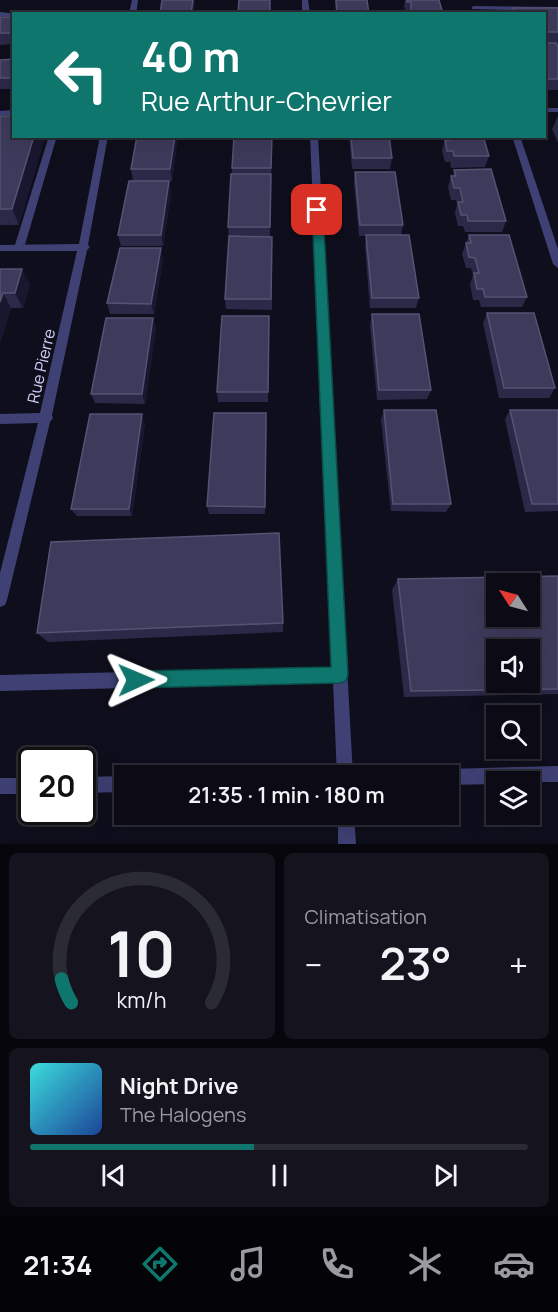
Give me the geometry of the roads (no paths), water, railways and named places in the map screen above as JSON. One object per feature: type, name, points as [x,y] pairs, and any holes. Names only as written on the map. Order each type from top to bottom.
[{"type":"street","points":[[471,0],[475,11],[558,9]]},
{"type":"street","points":[[19,248],[52,138]]},
{"type":"street","name":"Rue Pierre","points":[[0,600],[46,418],[85,247],[104,138]]},
{"type":"street","points":[[314,138],[344,765]]},
{"type":"street","points":[[517,138],[554,242],[558,264]]},
{"type":"street","points":[[0,248],[85,247]]},
{"type":"street","points":[[0,419],[46,418]]},
{"type":"street","points":[[0,683],[340,675]]},
{"type":"street","points":[[459,777],[558,774]]},
{"type":"street","points":[[96,785],[114,784]]},
{"type":"street","points":[[0,786],[18,786]]},
{"type":"street","points":[[346,825],[347,844]]}]
